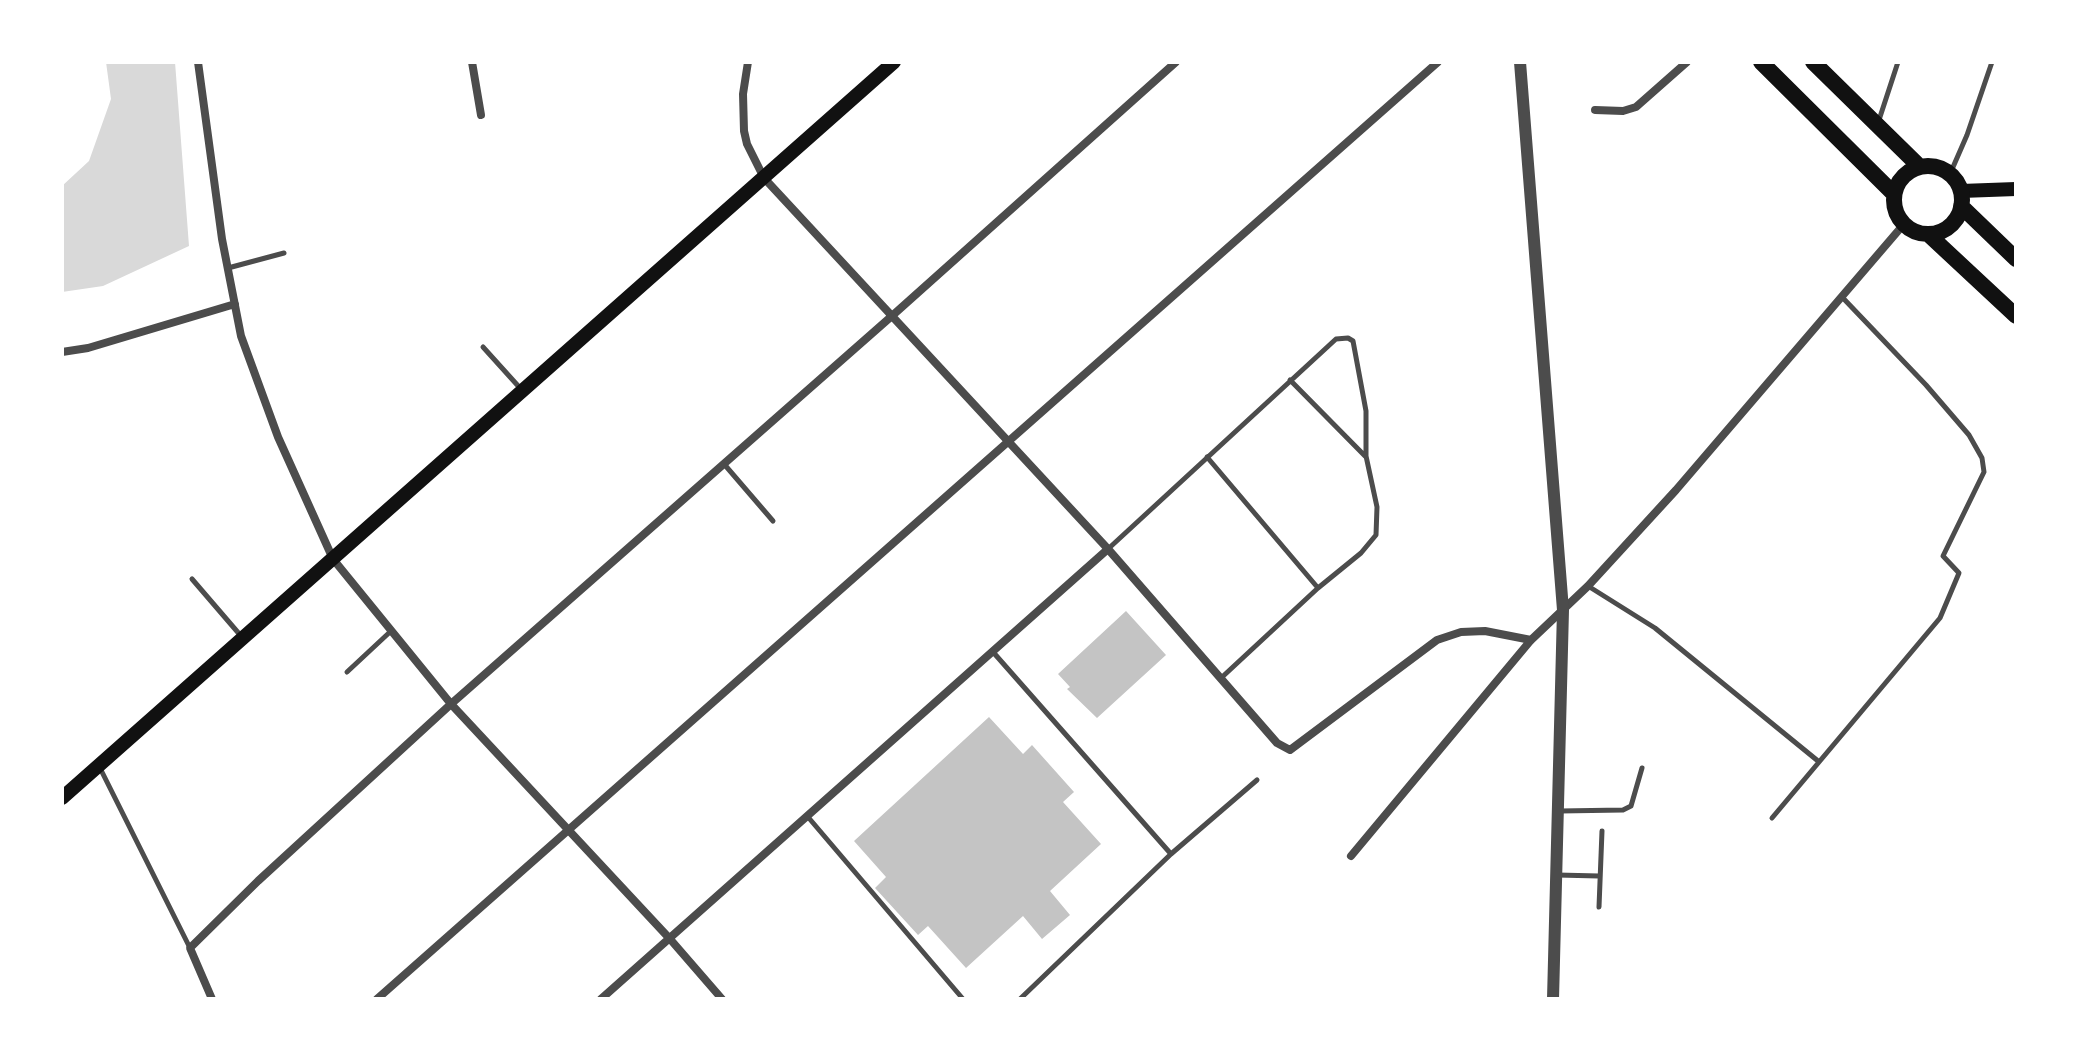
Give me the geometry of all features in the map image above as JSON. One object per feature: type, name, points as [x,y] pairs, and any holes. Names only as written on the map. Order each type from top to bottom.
[{"type":"highway","points":[[1761,62],[1894,194]]},
{"type":"highway","points":[[1813,62],[1920,167]]},
{"type":"highway","points":[[1961,198],[1953,223],[1946,229],[1928,234],[1919,233],[1904,224],[1894,205],[1894,194],[1903,176],[1920,167],[1940,168],[1950,174],[1961,198],[2016,259]]},
{"type":"highway","points":[[1928,234],[2016,316]]},
{"type":"main road","points":[[62,798],[894,62]]},
{"type":"main road","points":[[1961,198],[2016,189]]},
{"type":"street","points":[[198,62],[227,268],[241,336],[278,437],[333,559],[451,704],[722,999]]},
{"type":"street","points":[[472,62],[481,115]]},
{"type":"street","points":[[748,62],[743,94],[744,131],[764,178],[1010,441],[1277,743],[1290,750],[1437,640],[1461,632],[1485,631],[1531,640]]},
{"type":"street","points":[[212,999],[190,948],[258,881],[451,704],[1176,62]]},
{"type":"street","points":[[377,999],[1438,62]]},
{"type":"street","points":[[1520,62],[1563,610],[1553,999]]},
{"type":"street","points":[[1595,110],[1623,111],[1636,107],[1687,62]]},
{"type":"street","points":[[1351,856],[1531,640],[1588,586],[1676,490],[1904,224]]},
{"type":"street","points":[[62,352],[88,348],[235,304]]},
{"type":"street","points":[[601,999],[1108,549]]},
{"type":"lane","points":[[1878,125],[1898,62]]},
{"type":"lane","points":[[1950,174],[1992,62]]},
{"type":"lane","points":[[227,268],[284,253]]},
{"type":"lane","points":[[1772,818],[1940,618],[1959,573],[1943,556],[1984,472],[1982,458],[1969,435],[1842,297]]},
{"type":"lane","points":[[1108,549],[1336,339],[1353,341],[1366,411],[1366,456],[1377,507],[1376,535],[1361,553],[1219,679]]},
{"type":"lane","points":[[483,347],[523,391]]},
{"type":"lane","points":[[1290,380],[1366,456]]},
{"type":"lane","points":[[1207,457],[1318,588]]},
{"type":"lane","points":[[724,464],[773,521]]},
{"type":"lane","points":[[192,579],[242,637]]},
{"type":"lane","points":[[1588,586],[1655,628],[1818,761]]},
{"type":"lane","points":[[347,672],[391,631]]},
{"type":"lane","points":[[992,652],[1171,854]]},
{"type":"lane","points":[[99,765],[190,948]]},
{"type":"lane","points":[[1559,811],[1623,810],[1631,806],[1642,768]]},
{"type":"lane","points":[[1020,999],[1171,854],[1257,780]]},
{"type":"lane","points":[[807,816],[963,999]]},
{"type":"lane","points":[[1599,907],[1602,831]]},
{"type":"lane","points":[[1556,875],[1599,876]]},
{"type":"shaded area","points":[[106,62],[175,62],[189,246],[103,286],[62,292],[62,186],[89,161],[111,99]]},
{"type":"building","points":[[1126,611],[1166,655],[1097,718],[1067,689],[1070,687],[1058,674]]},
{"type":"building","points":[[989,717],[1023,754],[1032,745],[1074,792],[1063,802],[1101,844],[1050,891],[1070,915],[1042,939],[1023,916],[966,968],[928,926],[918,935],[875,888],[886,877],[854,841]]}]
